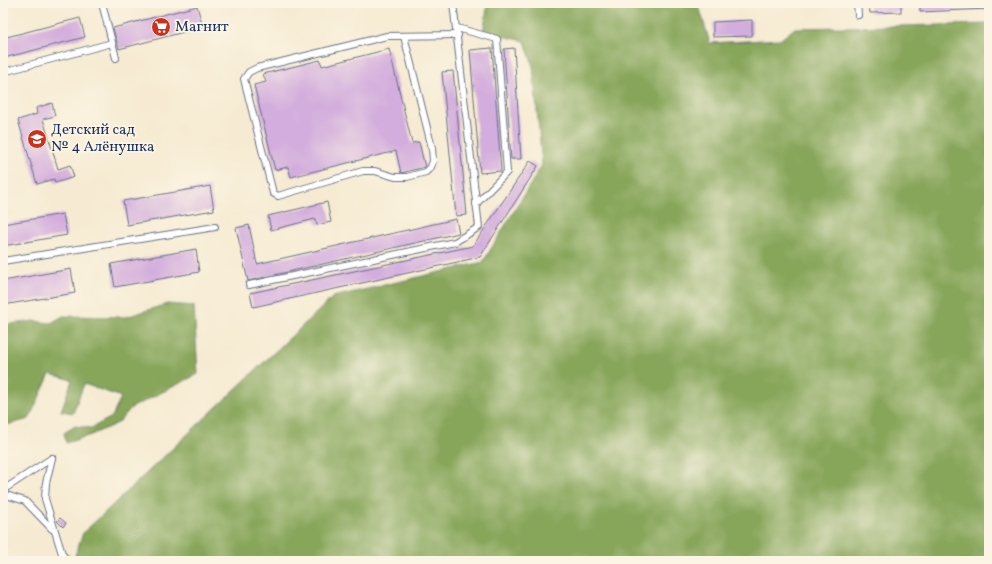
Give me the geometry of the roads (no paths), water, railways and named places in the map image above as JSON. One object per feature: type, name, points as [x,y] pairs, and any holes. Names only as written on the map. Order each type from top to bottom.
[{"type":"lane","points":[[102,3],[116,58]]},
{"type":"lane","points":[[249,285],[455,242],[479,227],[458,35],[453,3]]},
{"type":"lane","points":[[857,3],[858,15]]},
{"type":"lane","points":[[457,28],[497,39],[507,172],[476,204]]},
{"type":"lane","points":[[404,36],[432,148],[433,161],[431,167],[426,172],[407,177],[395,177],[375,171],[363,171],[278,196],[273,193],[244,79],[249,72],[256,68],[387,36],[458,35]]},
{"type":"lane","points":[[3,72],[112,44]]},
{"type":"lane","points":[[3,261],[215,227]]},
{"type":"lane","points":[[3,490],[52,458],[46,483],[45,499],[64,561]]},
{"type":"lane","points":[[3,494],[25,501],[54,530]]},
{"type":"place","name":"Магнит","points":[[161,27]]},
{"type":"place","name":"Детский сад № 4 Алёнушка","points":[[37,139]]}]
